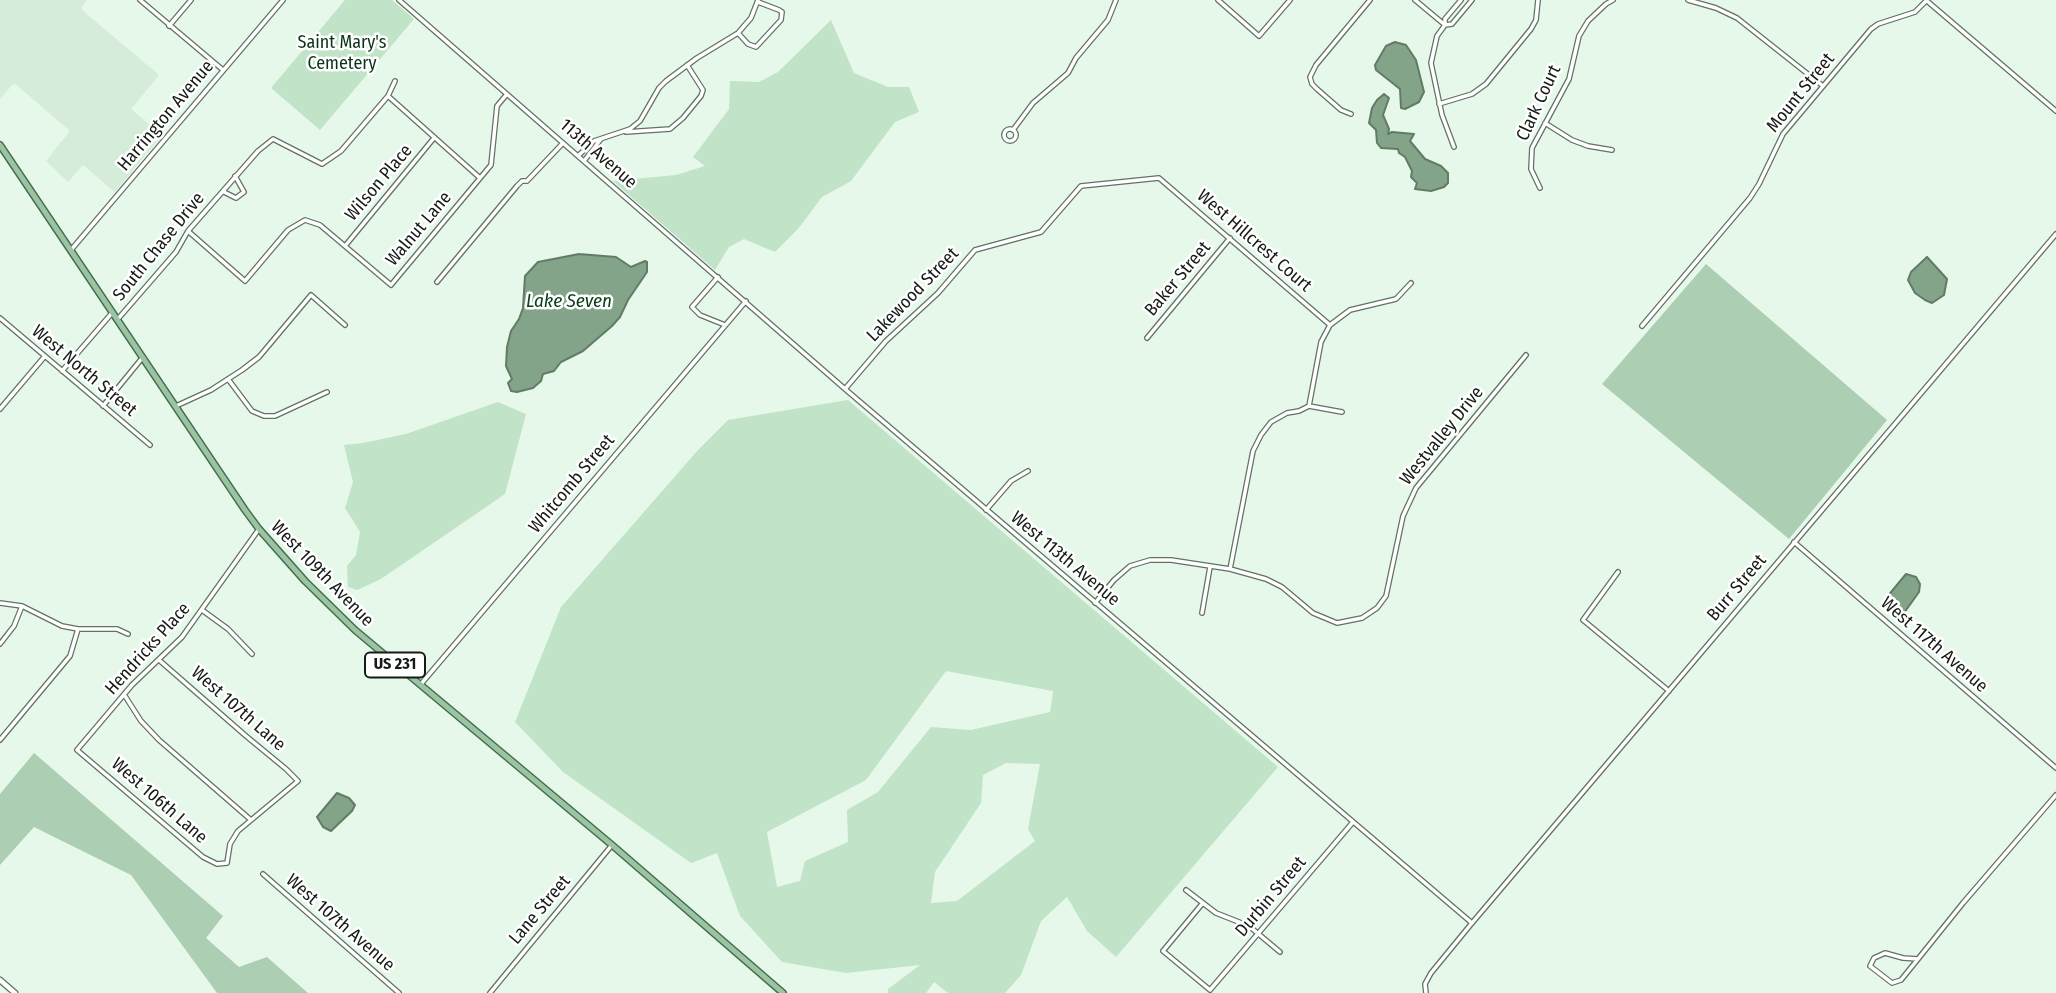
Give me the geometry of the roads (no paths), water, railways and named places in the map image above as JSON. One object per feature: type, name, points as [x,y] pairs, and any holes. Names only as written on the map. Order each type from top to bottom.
[{"type":"main road","name":"West 109th Avenue","points":[[0,145],[259,530],[329,606],[783,993]]},
{"type":"street","points":[[139,0],[223,70]]},
{"type":"street","points":[[169,26],[191,0]]},
{"type":"street","name":"Harrington Avenue","points":[[71,250],[283,0]]},
{"type":"street","name":"113th Avenue","points":[[399,0],[643,211]]},
{"type":"street","points":[[1013,130],[1033,103],[1068,73],[1076,58],[1108,20],[1116,0]]},
{"type":"street","points":[[1218,0],[1259,36],[1290,0]]},
{"type":"street","points":[[1351,114],[1341,110],[1317,89],[1310,77],[1316,65],[1370,0]]},
{"type":"street","points":[[1415,0],[1445,25],[1452,24],[1472,0]]},
{"type":"street","points":[[1454,147],[1439,104],[1431,63],[1437,36],[1445,25],[1445,19],[1461,0]]},
{"type":"street","points":[[1439,104],[1472,94],[1486,84],[1531,29],[1536,20],[1538,0]]},
{"type":"street","name":"Clark Court","points":[[1540,188],[1531,169],[1532,148],[1569,79],[1579,36],[1588,21],[1613,0]]},
{"type":"street","points":[[1688,0],[1716,8],[1737,18],[1823,86]]},
{"type":"street","points":[[1926,0],[2056,111]]},
{"type":"street","name":"Mount Street","points":[[1642,327],[1750,198],[1783,134],[1871,29],[1878,24],[1915,12],[1926,0]]},
{"type":"street","points":[[578,156],[584,148],[602,137],[630,129],[640,121],[659,88],[673,74],[738,33],[751,18],[758,1],[782,12],[781,20],[756,47],[748,44],[738,33]]},
{"type":"street","points":[[619,133],[675,127],[703,90],[687,65]]},
{"type":"street","name":"South Chase Drive","points":[[117,320],[176,252],[188,230],[258,151],[273,139],[323,164],[341,151],[388,96],[395,81]]},
{"type":"street","name":"Walnut Lane","points":[[188,230],[245,281],[288,230],[305,220],[320,225],[391,285],[491,164],[494,121],[498,106],[507,94]]},
{"type":"street","points":[[388,96],[480,178]]},
{"type":"street","points":[[640,121],[651,131]]},
{"type":"street","points":[[1545,124],[1572,140],[1612,150]]},
{"type":"street","points":[[584,161],[602,137]]},
{"type":"street","name":"Wilson Place","points":[[345,246],[434,138]]},
{"type":"street","points":[[438,282],[517,186],[522,181],[527,181],[563,143]]},
{"type":"street","name":"South Chase Drive","points":[[223,191],[236,198],[241,196],[244,188],[235,176]]},
{"type":"street","name":"West Hillcrest Court","points":[[1159,178],[1330,326]]},
{"type":"street","name":"Lakewood Street","points":[[845,389],[886,341],[938,293],[975,250],[1041,232],[1081,186],[1159,178]]},
{"type":"street","name":"West 113th Avenue","points":[[643,211],[845,389],[1472,923]]},
{"type":"street","name":"Burr Street","points":[[1426,993],[1425,984],[1472,923],[2056,234]]},
{"type":"street","name":"Baker Street","points":[[1147,338],[1230,238]]},
{"type":"street","points":[[718,277],[692,309],[700,315],[725,324]]},
{"type":"street","points":[[1309,406],[1321,342],[1330,326],[1350,310],[1396,299],[1411,282]]},
{"type":"street","points":[[176,406],[211,390],[259,357],[311,295],[345,325]]},
{"type":"street","name":"Whitcomb Street","points":[[419,685],[746,301]]},
{"type":"street","points":[[62,371],[112,313]]},
{"type":"street","name":"West North Street","points":[[0,318],[150,444]]},
{"type":"street","name":"Westvalley Drive","points":[[1096,603],[1114,580],[1130,566],[1150,560],[1171,560],[1230,569],[1266,579],[1282,587],[1313,613],[1337,623],[1362,618],[1377,608],[1386,596],[1404,516],[1421,481],[1526,355]]},
{"type":"street","points":[[0,409],[45,356]]},
{"type":"street","points":[[103,406],[143,357]]},
{"type":"street","points":[[229,379],[252,411],[264,416],[275,416],[327,392]]},
{"type":"street","points":[[0,398],[5,403]]},
{"type":"street","points":[[1230,569],[1253,451],[1261,435],[1271,422],[1309,406],[1342,412]]},
{"type":"street","points":[[986,510],[1011,481],[1028,471]]},
{"type":"street","name":"Hendricks Place","points":[[77,750],[182,637],[259,530]]},
{"type":"street","name":"West 117th Avenue","points":[[1794,542],[2056,768]]},
{"type":"street","points":[[1202,613],[1210,567]]},
{"type":"street","points":[[1618,572],[1583,620],[1669,691]]},
{"type":"street","points":[[0,603],[22,606],[62,626],[117,629],[128,634]]},
{"type":"street","points":[[0,644],[14,626],[22,606]]},
{"type":"street","points":[[202,610],[228,629],[252,654]]},
{"type":"street","points":[[0,740],[70,656],[78,628]]},
{"type":"street","name":"West 107th Lane","points":[[159,660],[298,781],[251,820]]},
{"type":"street","points":[[125,696],[141,721],[159,740],[251,820]]},
{"type":"street","name":"West 106th Lane","points":[[77,750],[203,858],[217,864],[227,863],[230,844],[238,831],[251,820]]},
{"type":"street","points":[[1919,959],[1885,953],[1874,958],[1870,966],[1892,983],[1897,982],[1919,959],[2056,795]]},
{"type":"street","name":"Durbin Street","points":[[1202,904],[1163,951],[1210,990],[1353,822]]},
{"type":"street","name":"Lane Street","points":[[490,993],[612,845]]},
{"type":"street","name":"West 107th Avenue","points":[[263,874],[399,993]]},
{"type":"street","points":[[1186,890],[1216,913],[1240,921],[1280,952]]},
{"type":"street","points":[[0,980],[15,993]]},
{"type":"water","points":[[1395,42],[1406,45],[1416,60],[1424,92],[1419,102],[1405,109],[1401,108],[1400,89],[1376,70],[1375,65],[1386,46]]},
{"type":"water","points":[[1384,94],[1389,98],[1383,115],[1389,129],[1388,134],[1414,134],[1410,141],[1425,159],[1441,166],[1448,173],[1448,183],[1444,187],[1431,191],[1415,189],[1417,183],[1411,177],[1412,171],[1405,157],[1398,149],[1381,148],[1377,143],[1376,130],[1369,123],[1372,108]]},
{"type":"water","name":"Lake Seven","points":[[579,254],[616,257],[631,267],[645,261],[647,272],[612,326],[583,351],[561,362],[554,371],[543,374],[541,381],[533,388],[511,391],[508,383],[512,379],[506,366],[507,347],[511,331],[523,308],[525,276],[538,262]]},
{"type":"water","points":[[1927,257],[1947,279],[1944,295],[1932,303],[1915,293],[1908,280],[1911,272]]},
{"type":"water","points":[[1906,574],[1916,577],[1920,584],[1919,592],[1904,613],[1895,616],[1889,611],[1887,597]]},
{"type":"water","points":[[337,793],[349,798],[355,805],[331,831],[323,827],[317,817]]},
{"type":"park label","name":"Saint Mary's Cemetery","points":[[342,53]]}]
